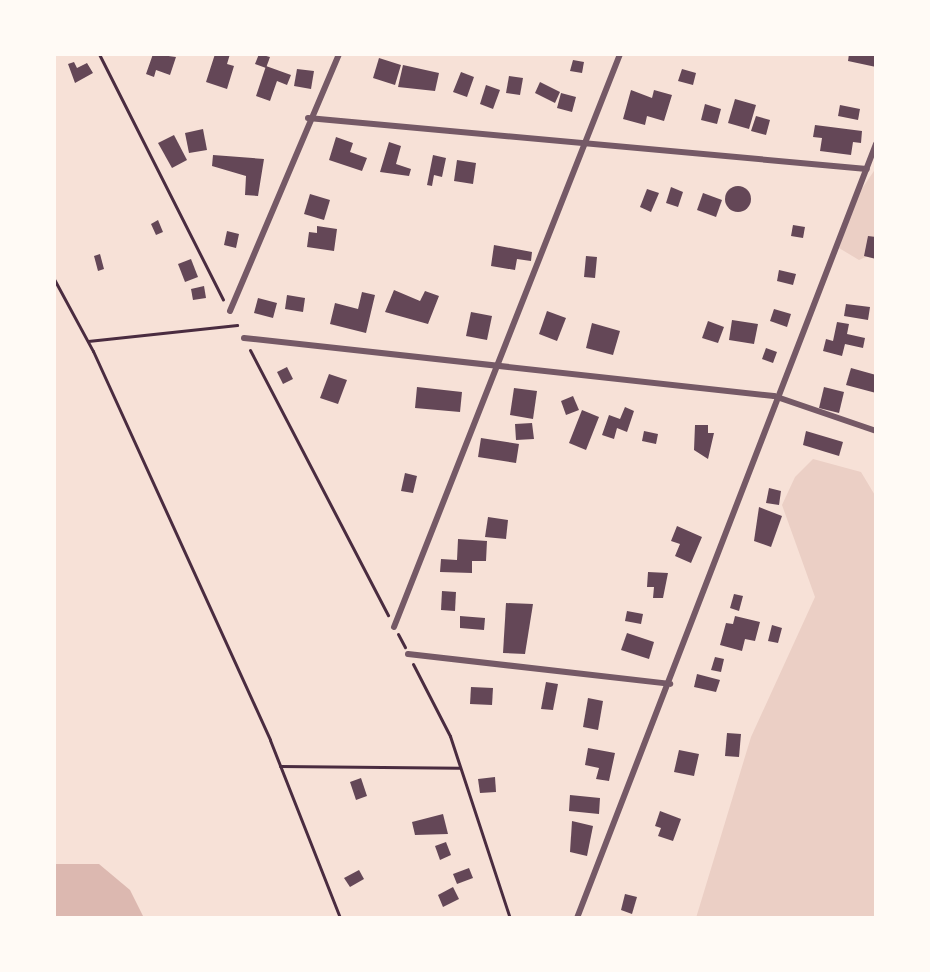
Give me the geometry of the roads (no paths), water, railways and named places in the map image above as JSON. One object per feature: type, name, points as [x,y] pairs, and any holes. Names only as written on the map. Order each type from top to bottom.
[{"type":"street","points":[[230,311],[308,118],[339,54]]},
{"type":"street","points":[[394,627],[620,54]]},
{"type":"street","points":[[308,118],[867,169]]},
{"type":"street","points":[[577,918],[670,684],[774,396],[876,144]]},
{"type":"street","points":[[244,338],[498,368],[774,396],[876,431]]},
{"type":"street","points":[[408,654],[670,684]]}]
